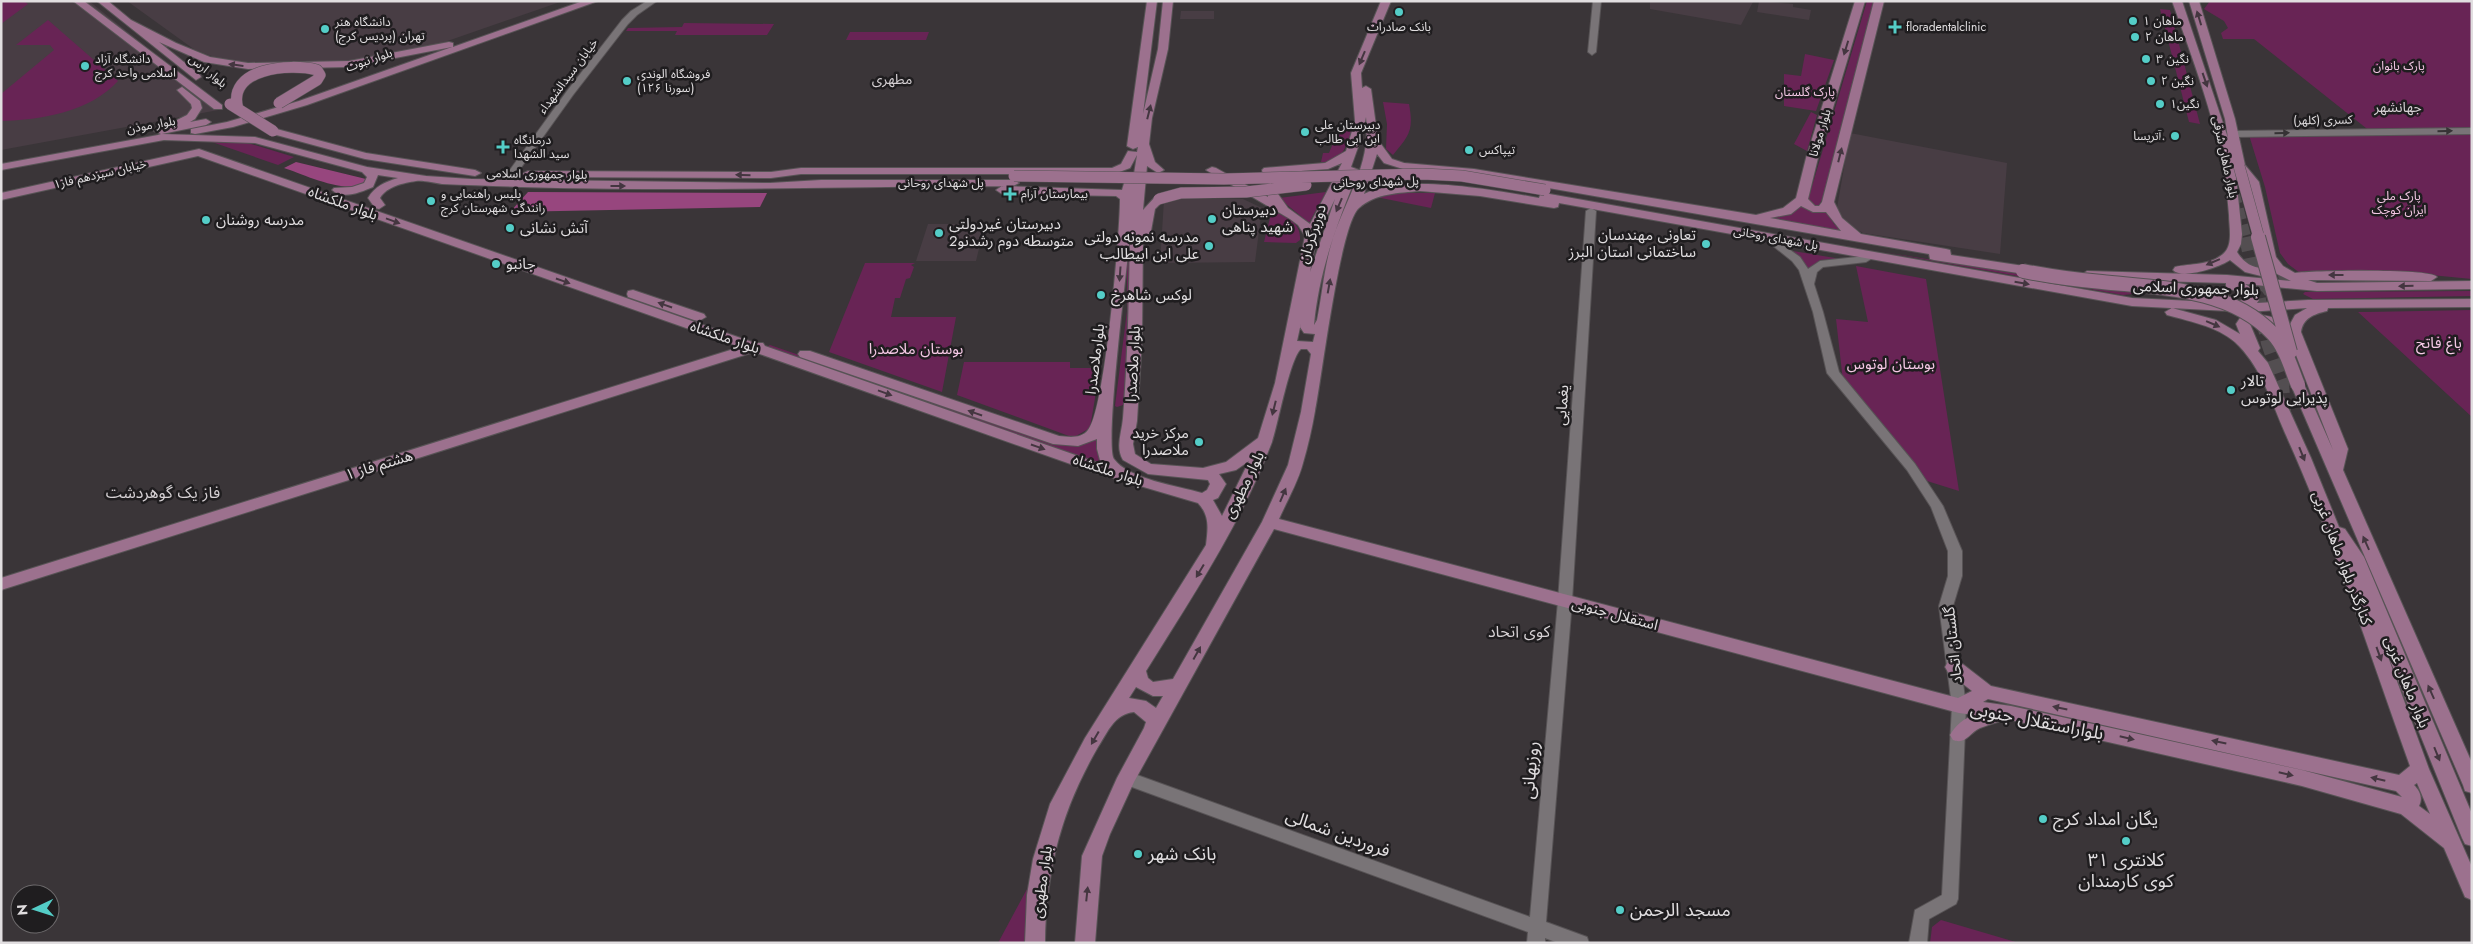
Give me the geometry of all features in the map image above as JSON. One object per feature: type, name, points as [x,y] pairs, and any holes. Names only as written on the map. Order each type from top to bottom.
[{"type":"main road","name":"بلوار ارس","points":[[102,1],[231,108]]},
{"type":"main road","name":"بلوار نبوت","points":[[303,103],[556,11],[575,1]]},
{"type":"main road","name":"بلوار نبوت","points":[[231,108],[279,103],[556,11],[593,1]]},
{"type":"main road","points":[[1126,208],[1152,1]]},
{"type":"main road","name":"بلوار ملاصدرا","points":[[1168,1],[1163,49],[1143,141],[1137,197],[1137,265],[1130,421],[1126,444],[1128,456],[1148,469],[1203,474],[1231,466],[1248,456],[1266,438]]},
{"type":"main road","name":"بلوار مطهری","points":[[1035,943],[1037,896],[1045,846],[1061,802],[1108,715],[1214,548],[1266,438],[1286,360],[1311,236],[1315,222],[1332,193],[1351,153],[1360,125],[1354,84],[1356,73],[1386,1]]},
{"type":"main road","points":[[1085,943],[1092,856],[1100,834],[1126,778],[1270,522],[1295,465],[1303,439],[1337,246],[1349,211],[1367,170],[1373,140],[1364,82],[1395,1]]},
{"type":"main road","name":"بلوار مولانا","points":[[1802,199],[1812,158],[1860,1]]},
{"type":"main road","name":"بلوار مولانا","points":[[1828,202],[1879,1]]},
{"type":"main road","name":"بلوار ماهان شرقی","points":[[2177,1],[2218,117],[2234,192],[2235,240],[2230,252]]},
{"type":"main road","name":"بلوار ماهان شرقی","points":[[2194,1],[2234,134],[2239,166],[2253,182],[2272,259]]},
{"type":"main road","name":"بلوار ارس","points":[[80,2],[113,27],[231,108]]},
{"type":"main road","points":[[128,22],[172,45],[208,60],[248,66],[349,64],[458,43]]},
{"type":"main road","points":[[113,27],[121,39],[196,103],[196,112],[191,117],[158,135]]},
{"type":"main road","points":[[1145,49],[1155,45],[1163,49]]},
{"type":"main road","points":[[279,103],[317,80],[320,75],[317,70],[300,66],[284,67],[250,78],[238,88],[231,108],[229,121],[234,133],[354,162],[465,182]]},
{"type":"main road","points":[[258,138],[247,134],[250,126],[270,119],[285,122],[289,112],[303,103]]},
{"type":"main road","name":"بلوار موذن","points":[[1,167],[229,121],[303,103]]},
{"type":"main road","points":[[231,108],[273,130],[365,156],[479,173]]},
{"type":"main road","points":[[231,108],[258,138]]},
{"type":"main road","name":"بلوار جمهوری اسلامی","points":[[285,122],[296,129],[372,151],[398,157],[451,162],[471,167],[479,173],[770,180]]},
{"type":"main road","name":"دوربرگردان","points":[[1323,322],[1317,330],[1309,330],[1307,327],[1319,261],[1327,231],[1359,153],[1362,136],[1360,125]]},
{"type":"main road","points":[[158,135],[258,138]]},
{"type":"main road","points":[[158,135],[183,145],[174,154]]},
{"type":"main road","name":"بلوار موذن","points":[[1,161],[158,135]]},
{"type":"main road","name":"بلوار جمهوری اسلامی","points":[[258,138],[293,150],[366,170],[426,179],[465,182],[552,185],[824,180]]},
{"type":"main road","points":[[1373,140],[1388,161],[1420,168],[1474,172],[1739,216],[1963,256],[1991,265]]},
{"type":"main road","points":[[1143,141],[1150,163],[1158,170],[1180,174],[1276,174],[1314,180]]},
{"type":"main road","name":"بلوار ملکشاه","points":[[174,154],[211,148],[379,205],[439,232],[462,245],[1058,441],[1073,442],[1087,439],[1097,432],[1105,408]]},
{"type":"main road","name":"بلوار ملکشاه","points":[[199,152],[439,232],[474,239],[1124,476],[1203,499]]},
{"type":"main road","name":"خیابان سیزدهم فاز۱","points":[[1,197],[199,152]]},
{"type":"main road","points":[[770,180],[801,171],[1121,170],[1126,166],[1132,153]]},
{"type":"main road","points":[[1282,208],[1272,194],[1268,170],[1328,166],[1351,153]]},
{"type":"main road","name":"خیابان سیزدهم فاز۱","points":[[1,192],[174,154]]},
{"type":"main road","points":[[2239,166],[2298,385]]},
{"type":"main road","points":[[1420,168],[1392,171],[1386,176],[1386,182],[1390,185],[1415,189],[1486,194],[1926,270],[1994,278]]},
{"type":"main road","points":[[338,190],[353,191],[369,185],[373,176],[366,170]]},
{"type":"main road","points":[[1212,170],[1282,208],[1303,223],[1311,236]]},
{"type":"main road","points":[[1081,190],[1094,189],[1101,184],[1099,175],[1086,171]]},
{"type":"main road","points":[[552,185],[550,180],[559,174]]},
{"type":"main road","points":[[379,205],[374,196],[384,187],[400,181],[426,179]]},
{"type":"main road","points":[[770,180],[827,189],[1081,190],[1119,193],[1126,198],[1126,208]]},
{"type":"main road","name":"پل شهدای روحانی","points":[[824,180],[1211,185],[1314,180],[1425,180],[1458,183],[1922,259]]},
{"type":"main road","points":[[1137,265],[1144,256],[1146,214],[1152,204],[1159,199],[1181,193],[1256,191],[1314,180]]},
{"type":"main road","points":[[1349,211],[1359,200],[1378,190],[1415,189]]},
{"type":"main road","points":[[1739,216],[1773,215],[1787,211],[1802,199],[1806,206],[1812,209],[1823,209],[1828,202]]},
{"type":"main road","points":[[1828,202],[1832,214],[1840,224],[1869,239]]},
{"type":"main road","name":"بلوارملاصدرا","points":[[1124,476],[1107,461],[1104,449],[1105,408],[1118,301],[1126,208]]},
{"type":"main road","points":[[462,245],[465,241],[474,239]]},
{"type":"main road","points":[[2138,276],[2201,267],[2217,261],[2230,252],[2239,264],[2255,271],[2273,270],[2272,259]]},
{"type":"main road","name":"بلوار جمهوری اسلامی","points":[[1922,259],[1991,265],[2023,271],[2298,281],[2317,287],[2472,285]]},
{"type":"main road","name":"بلوار جمهوری اسلامی","points":[[1922,259],[1994,278],[2132,302],[2248,308],[2347,303],[2472,303]]},
{"type":"main road","points":[[2272,259],[2278,269],[2286,274],[2317,287]]},
{"type":"main road","points":[[2023,271],[2087,281],[2177,290],[2223,302],[2250,316],[2272,334],[2281,346],[2298,385]]},
{"type":"main road","points":[[2308,304],[2283,298],[2276,291],[2298,281],[2403,275],[2472,285]]},
{"type":"main road","points":[[2189,278],[2236,286],[2252,294],[2253,300],[2245,305],[2203,307]]},
{"type":"main road","name":"کنارگذر بلوار ماهان غربی","points":[[2132,302],[2211,323],[2243,342],[2261,363],[2284,411],[2355,589],[2420,769],[2472,890]]},
{"type":"main road","points":[[2334,471],[2342,449],[2294,332],[2295,324],[2305,313],[2347,303]]},
{"type":"main road","points":[[2261,363],[2244,329],[2243,324],[2245,321],[2260,318],[2274,321],[2289,333],[2299,346]]},
{"type":"main road","name":"هشتم فاز ۱","points":[[1,576],[758,343]]},
{"type":"main road","name":"هشتم فاز ۱","points":[[1,584],[758,343]]},
{"type":"main road","points":[[1286,360],[1294,347],[1300,344],[1312,346],[1318,354]]},
{"type":"main road","name":"بلوار ماهان غربی","points":[[2298,385],[2334,471],[2468,770],[2472,785]]},
{"type":"main road","points":[[1105,408],[1113,417],[1123,416],[1131,388]]},
{"type":"main road","points":[[1203,474],[1213,476],[1218,484],[1213,494],[1203,499],[1213,508],[1217,522],[1214,548]]},
{"type":"main road","name":"بلوار ماهان غربی","points":[[2320,505],[2356,557],[2472,839]]},
{"type":"main road","name":"استقلال جنوبی","points":[[1270,522],[1959,706]]},
{"type":"main road","points":[[1954,667],[1986,692]]},
{"type":"main road","points":[[1137,670],[1138,676],[1142,681],[1153,689],[1168,688],[1180,684]]},
{"type":"main road","name":"بلواراستقلال جنوبی","points":[[1959,706],[1986,692],[2402,784]]},
{"type":"main road","points":[[1108,715],[1129,705],[1143,707],[1149,710],[1155,721],[1152,733]]},
{"type":"main road","name":"بلواراستقلال جنوبی","points":[[1959,706],[2011,713],[2302,778],[2407,807],[2453,844]]},
{"type":"main road","points":[[1960,735],[1973,723],[2011,713]]},
{"type":"main road","points":[[2411,743],[2472,839]]},
{"type":"main road","points":[[2407,807],[2412,801],[2411,794],[2402,784],[2420,769]]},
{"type":"street","name":"خیابان سیدالشهداء","points":[[512,174],[570,93],[625,22],[634,13],[653,1]]},
{"type":"street","points":[[1592,52],[1597,1]]},
{"type":"street","name":"کسری (کلهر)","points":[[2234,134],[2472,131]]},
{"type":"street","name":"یغمایی","points":[[1565,601],[1591,211]]},
{"type":"street","name":"گلستان اتحاد","points":[[1776,243],[1796,259],[1809,283],[1833,373],[1911,467],[1938,506],[1955,551],[1955,576],[1946,606],[1959,706],[1960,735],[1950,900],[1921,916],[1918,943]]},
{"type":"street","points":[[1809,283],[1812,271],[1820,264],[1866,259]]},
{"type":"street","name":"روزبهانی","points":[[1536,935],[1565,601]]},
{"type":"street","name":"فروردین شمالی","points":[[1126,778],[1536,935],[1581,943]]},
{"type":"shaded area","name":"دانشگاه آزاد اسلامی واحد کرج","points":[[1,1],[89,1],[224,109],[1,150]]},
{"type":"shaded area","name":"دانشگاه هنر تهران (پردیس کرج)","points":[[127,1],[563,1],[433,46],[354,61],[247,63],[214,57],[195,50]]},
{"type":"shaded area","points":[[1650,1],[1753,2],[1741,25],[1650,9]]},
{"type":"shaded area","points":[[1759,1],[1793,4],[1793,7],[1811,10],[1809,20],[1757,12]]},
{"type":"shaded area","points":[[1181,11],[1214,11],[1214,19],[1180,19]]},
{"type":"shaded area","points":[[1850,133],[2007,163],[2000,254],[1863,233],[1846,223],[1837,208]]},
{"type":"shaded area","points":[[296,162],[367,180],[360,185],[350,187],[339,186],[284,168]]},
{"type":"shaded area","points":[[528,192],[767,193],[760,207],[510,212]]},
{"type":"shaded area","points":[[1172,198],[1243,199],[1262,208],[1255,262],[1160,263],[1164,200]]},
{"type":"shaded area","points":[[928,224],[985,224],[976,261],[916,261]]},
{"type":"green space","points":[[24,1],[28,4],[1,24],[1,2]]},
{"type":"green space","points":[[1867,1],[1876,1],[1822,200],[1819,205],[1813,206],[1808,202],[1810,193]]},
{"type":"green space","name":"پارک بانوان","points":[[2210,1],[2469,2],[2472,4],[2472,131],[2371,132],[2254,39],[2223,39],[2221,33],[2228,28],[2224,21],[2204,9]]},
{"type":"green space","points":[[2160,9],[2170,10],[2200,124],[2189,122]]},
{"type":"green space","points":[[48,20],[118,81],[107,92],[79,107],[32,119],[1,121],[1,94],[54,50],[50,45],[16,45]]},
{"type":"green space","points":[[684,23],[774,24],[767,35],[675,35],[677,31],[626,31],[628,28],[682,27]]},
{"type":"green space","points":[[850,32],[929,32],[926,40],[846,40]]},
{"type":"green space","name":"پارک گلستان","points":[[1805,54],[1834,60],[1816,111],[1784,106],[1784,74],[1801,76]]},
{"type":"green space","points":[[1383,102],[1409,104],[1411,121],[1409,132],[1393,155],[1386,149],[1387,124]]},
{"type":"green space","points":[[1811,112],[1817,115],[1807,151],[1794,144]]},
{"type":"green space","points":[[1353,126],[1346,145],[1339,156],[1328,162],[1321,162],[1323,153],[1329,153],[1338,131]]},
{"type":"green space","name":"پارک ملی ایران کوچک","points":[[2249,135],[2472,135],[2472,279],[2410,273],[2300,273],[2288,264],[2280,253],[2265,187]]},
{"type":"green space","points":[[217,139],[238,140],[294,157],[278,165],[212,142]]},
{"type":"green space","points":[[1326,192],[1309,223],[1279,198]]},
{"type":"green space","points":[[1399,193],[1435,193],[1431,208],[1376,197]]},
{"type":"green space","points":[[1802,206],[1811,211],[1827,212],[1834,224],[1847,234],[1766,219],[1790,214]]},
{"type":"green space","points":[[1272,210],[1295,224],[1300,234],[1300,240],[1296,243],[1264,242]]},
{"type":"green space","points":[[1130,232],[1133,302],[1123,405],[1117,407],[1115,406],[1127,311],[1127,233]]},
{"type":"green space","points":[[1793,251],[1836,259],[1820,260],[1808,270]]},
{"type":"green space","points":[[1883,252],[2132,292],[2132,294],[2123,295]]},
{"type":"green space","name":"بوستان ملاصدرا","points":[[865,263],[915,263],[911,265],[914,267],[910,278],[906,279],[900,298],[895,298],[891,317],[956,317],[942,392],[829,352]]},
{"type":"green space","name":"بوستان لوتوس","points":[[1856,266],[1926,279],[1959,491],[1927,481],[1875,415],[1843,381],[1836,319],[1868,322]]},
{"type":"green space","points":[[2472,291],[2472,296],[2313,299],[2303,294],[2305,292]]},
{"type":"green space","name":"باغ فاتح","points":[[2472,310],[2472,417],[2358,312],[2368,312]]},
{"type":"green space","points":[[770,345],[1054,443],[1101,436],[1109,468],[764,348]]},
{"type":"green space","name":"بوستان ملاصدرا","points":[[964,362],[1070,362],[1070,368],[1100,368],[1090,428],[1076,436],[1069,436],[957,395]]},
{"type":"green space","points":[[1034,876],[1026,943],[998,943]]},
{"type":"green space","points":[[1941,920],[2019,943],[1930,943],[1932,927]]},
{"type":"tunnel","points":[[2234,193],[2246,238]]},
{"type":"tunnel","points":[[2246,237],[2268,343],[2282,383],[2284,411]]},
{"type":"tunnel","points":[[2261,290],[2275,280],[2296,276]]},
{"type":"place","name":"بانک صادرات","points":[[1399,12]]},
{"type":"place","name":"ماهان ۱","points":[[2133,21]]},
{"type":"place","name":"floradentalclinic","points":[[1895,27]]},
{"type":"place","name":"دانشگاه هنر تهران (پردیس کرج)","points":[[325,29]]},
{"type":"place","name":"ماهان ۲","points":[[2135,37]]},
{"type":"place","name":"نگین ۳","points":[[2146,59]]},
{"type":"place","name":"دانشگاه آزاد اسلامی واحد کرج","points":[[85,66]]},
{"type":"place","name":"فروشگاه الوندی (سورنا ۱۲۶)","points":[[627,81]]},
{"type":"place","name":"نگین ۲","points":[[2151,81]]},
{"type":"place","name":"نگین۱","points":[[2160,104]]},
{"type":"place","name":"دبیرستان علی ابن ابی طالب","points":[[1305,132]]},
{"type":"place","name":"آتریسا.","points":[[2175,136]]},
{"type":"place","name":"درمانگاه سید الشهدا","points":[[503,147]]},
{"type":"place","name":"تیپاکس","points":[[1469,150]]},
{"type":"place","name":"بیمارستان آرام","points":[[1010,194]]},
{"type":"place","name":"پلیس راهنمایی و رانندگی شهرستان کرج","points":[[431,201]]},
{"type":"place","name":"دبیرستان شهید پناهی","points":[[1212,219]]},
{"type":"place","name":"مدرسه روشنان","points":[[206,220]]},
{"type":"place","name":"آتش نشانی","points":[[510,228]]},
{"type":"place","name":"دبیرستان غیردولتی متوسطه دوم رشدنو2","points":[[939,233]]},
{"type":"place","name":"تعاونی مهندسان ساختمانی استان البرز","points":[[1706,244]]},
{"type":"place","name":"مدرسه نمونه دولتی علی ابن ابیطالب","points":[[1209,246]]},
{"type":"place","name":"جانبو","points":[[496,264]]},
{"type":"place","name":"لوکس شاهرخ","points":[[1101,295]]},
{"type":"place","name":"تالار پذیرایی لوتوس","points":[[2231,390]]},
{"type":"place","name":"مرکز خرید ملاصدرا","points":[[1199,442]]},
{"type":"place","name":"یگان امداد کرج","points":[[2043,819]]},
{"type":"place","name":"کلانتری ۳۱ کوی کارمندان","points":[[2126,841]]},
{"type":"place","name":"بانک شهر","points":[[1138,854]]},
{"type":"place","name":"مسجد الرحمن","points":[[1620,910]]},
{"type":"district","name":"مطهری","points":[[892,79]]},
{"type":"district","name":"جهانشهر","points":[[2398,107]]},
{"type":"district","name":"فاز یک گوهردشت","points":[[163,492]]},
{"type":"district","name":"کوی اتحاد","points":[[1519,631]]}]
